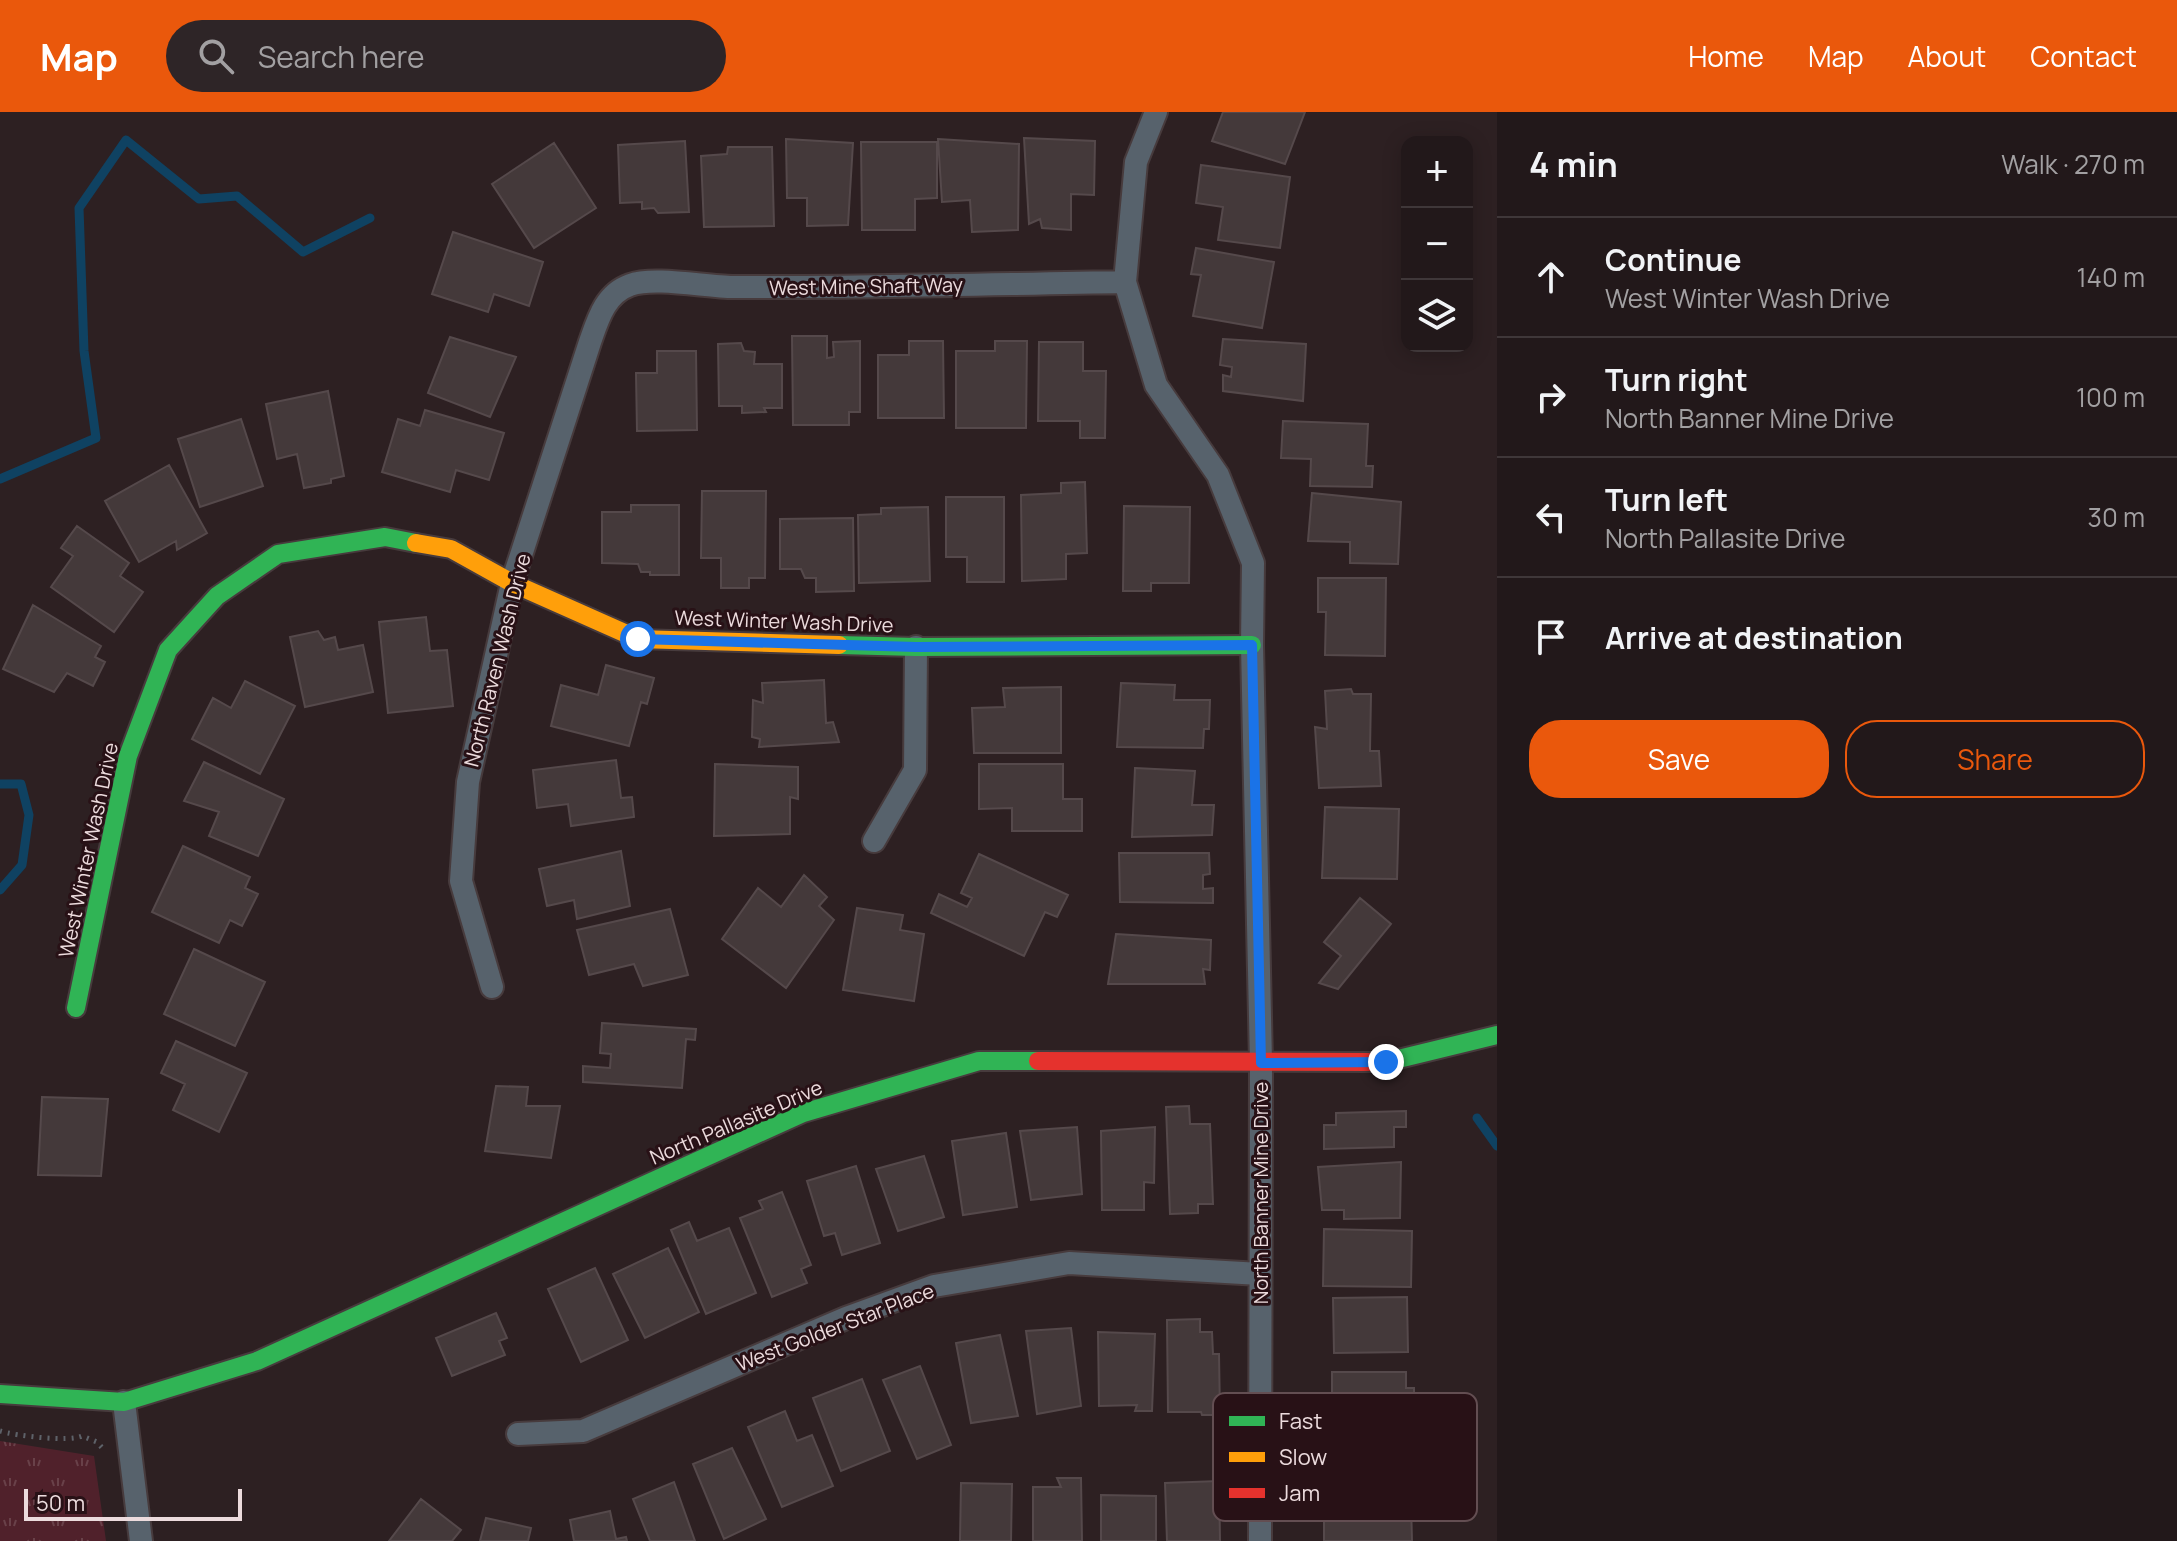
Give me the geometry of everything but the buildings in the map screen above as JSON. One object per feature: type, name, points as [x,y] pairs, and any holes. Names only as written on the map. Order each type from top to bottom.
[{"type":"street","name":"North Banner Mine Drive","points":[[1156,112],[1136,162],[1125,282],[1156,385],[1218,475],[1253,563],[1261,1063],[1260,1393]]},
{"type":"street","name":"West Mine Shaft Way","points":[[611,296],[634,283],[730,287],[1125,282]]},
{"type":"street","name":"North Raven Wash Drive","points":[[492,987],[461,881],[468,782],[512,583],[599,315],[611,296]]},
{"type":"street","name":"West Winter Wash Drive","points":[[76,1008],[128,756],[168,650],[217,596],[278,554],[385,537],[451,549],[512,583],[638,639],[916,647],[1252,645]]},
{"type":"street","points":[[874,841],[915,770],[916,647]]},
{"type":"street","name":"North Pallasite Drive","points":[[124,1402],[257,1361],[788,1119],[979,1061],[1386,1062],[1497,1035]]},
{"type":"street","name":"West Golder Star Place","points":[[518,1434],[583,1431],[846,1318],[934,1286],[1069,1263],[1260,1274]]},
{"type":"street","points":[[0,1394],[124,1402],[141,1541]]},
{"type":"path","points":[[0,1431],[21,1437],[55,1436],[73,1440],[82,1436],[97,1442],[105,1451]]},
{"type":"green space","points":[[0,1441],[94,1456],[106,1541],[0,1541]]},
{"type":"waterway","points":[[0,479],[96,438],[84,351],[79,208],[126,140],[199,199],[237,196],[303,252],[370,218]]},
{"type":"waterway","points":[[0,784],[21,784],[29,815],[22,865],[0,890]]},
{"type":"waterway","points":[[1477,1118],[1497,1146]]},
{"type":"traffic: fast","points":[[76,1008],[128,756],[168,650],[217,596],[278,554],[385,537],[416,543]]},
{"type":"traffic: fast","points":[[839,645],[1252,645]]},
{"type":"traffic: fast","points":[[1374,1062],[1386,1062],[1497,1035]]},
{"type":"traffic: fast","points":[[0,1394],[124,1402],[257,1361],[803,1113],[979,1061],[1038,1061]]},
{"type":"traffic: slow","points":[[416,543],[451,549],[512,583],[638,639],[839,645]]},
{"type":"traffic: jam","points":[[1038,1061],[1374,1062]]},
{"type":"route","points":[[638,639],[916,647],[1252,645],[1261,1063],[1386,1062]]}]
